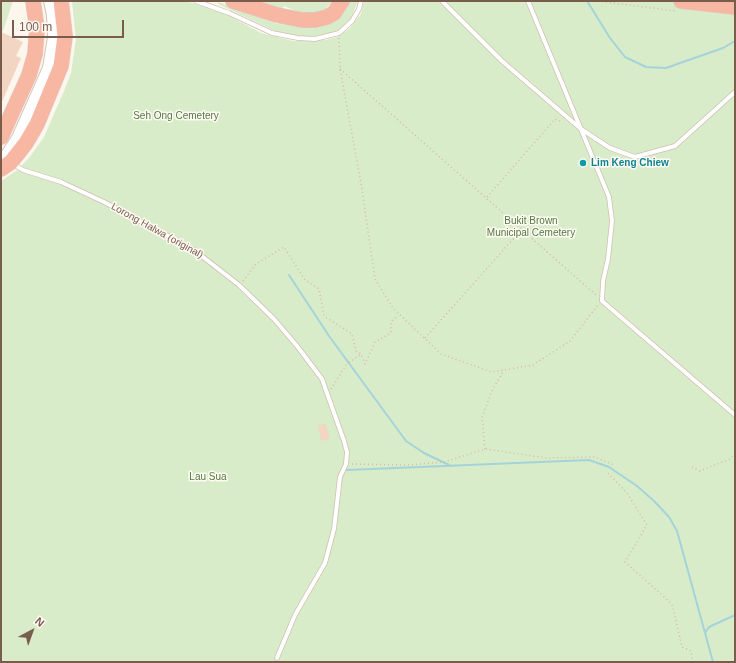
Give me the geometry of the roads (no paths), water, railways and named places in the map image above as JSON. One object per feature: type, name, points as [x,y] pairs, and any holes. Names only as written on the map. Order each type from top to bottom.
[{"type":"highway","points":[[1,137],[29,75],[35,54],[37,29],[33,1]]},
{"type":"highway","points":[[3,163],[26,143],[37,124],[61,66],[65,36],[61,1]]},
{"type":"highway","points":[[232,1],[277,16],[302,20],[315,20],[327,17],[334,13],[342,1]]},
{"type":"highway","points":[[682,6],[735,7]]},
{"type":"street","points":[[3,163],[47,57],[50,35],[45,1]]},
{"type":"street","points":[[3,163],[18,138],[49,68],[54,37],[54,15],[50,1]]},
{"type":"lane","points":[[196,1],[210,4],[260,28],[285,37],[315,39],[339,33],[356,15],[361,1]]},
{"type":"lane","points":[[442,1],[502,61],[581,129],[610,148],[635,157],[675,146],[735,92]]},
{"type":"lane","points":[[528,1],[610,197],[612,221],[608,259],[603,281],[602,300],[735,415]]},
{"type":"lane","name":"Lorong Halwa (original)","points":[[3,163],[61,182],[97,198],[194,250],[239,285],[274,319],[298,346],[322,379],[347,452],[346,464],[340,477],[334,529],[325,563],[295,615],[277,658]]},
{"type":"waterway","points":[[587,1],[610,38],[625,57],[646,67],[666,68],[723,48],[735,41]]},
{"type":"waterway","points":[[289,275],[329,336],[406,441],[424,453],[449,465]]},
{"type":"waterway","points":[[347,470],[589,460],[609,467],[637,486],[654,501],[669,517],[677,531],[713,662]]},
{"type":"waterway","points":[[705,633],[709,627],[735,615]]},
{"type":"place","name":"Lim Keng Chiew","points":[[583,163]]},
{"type":"park label","name":"Seh Ong Cemetery","points":[[176,116]]},
{"type":"park label","name":"Bukit Brown Municipal Cemetery","points":[[531,226]]},
{"type":"park label","name":"Lau Sua","points":[[208,477]]}]
